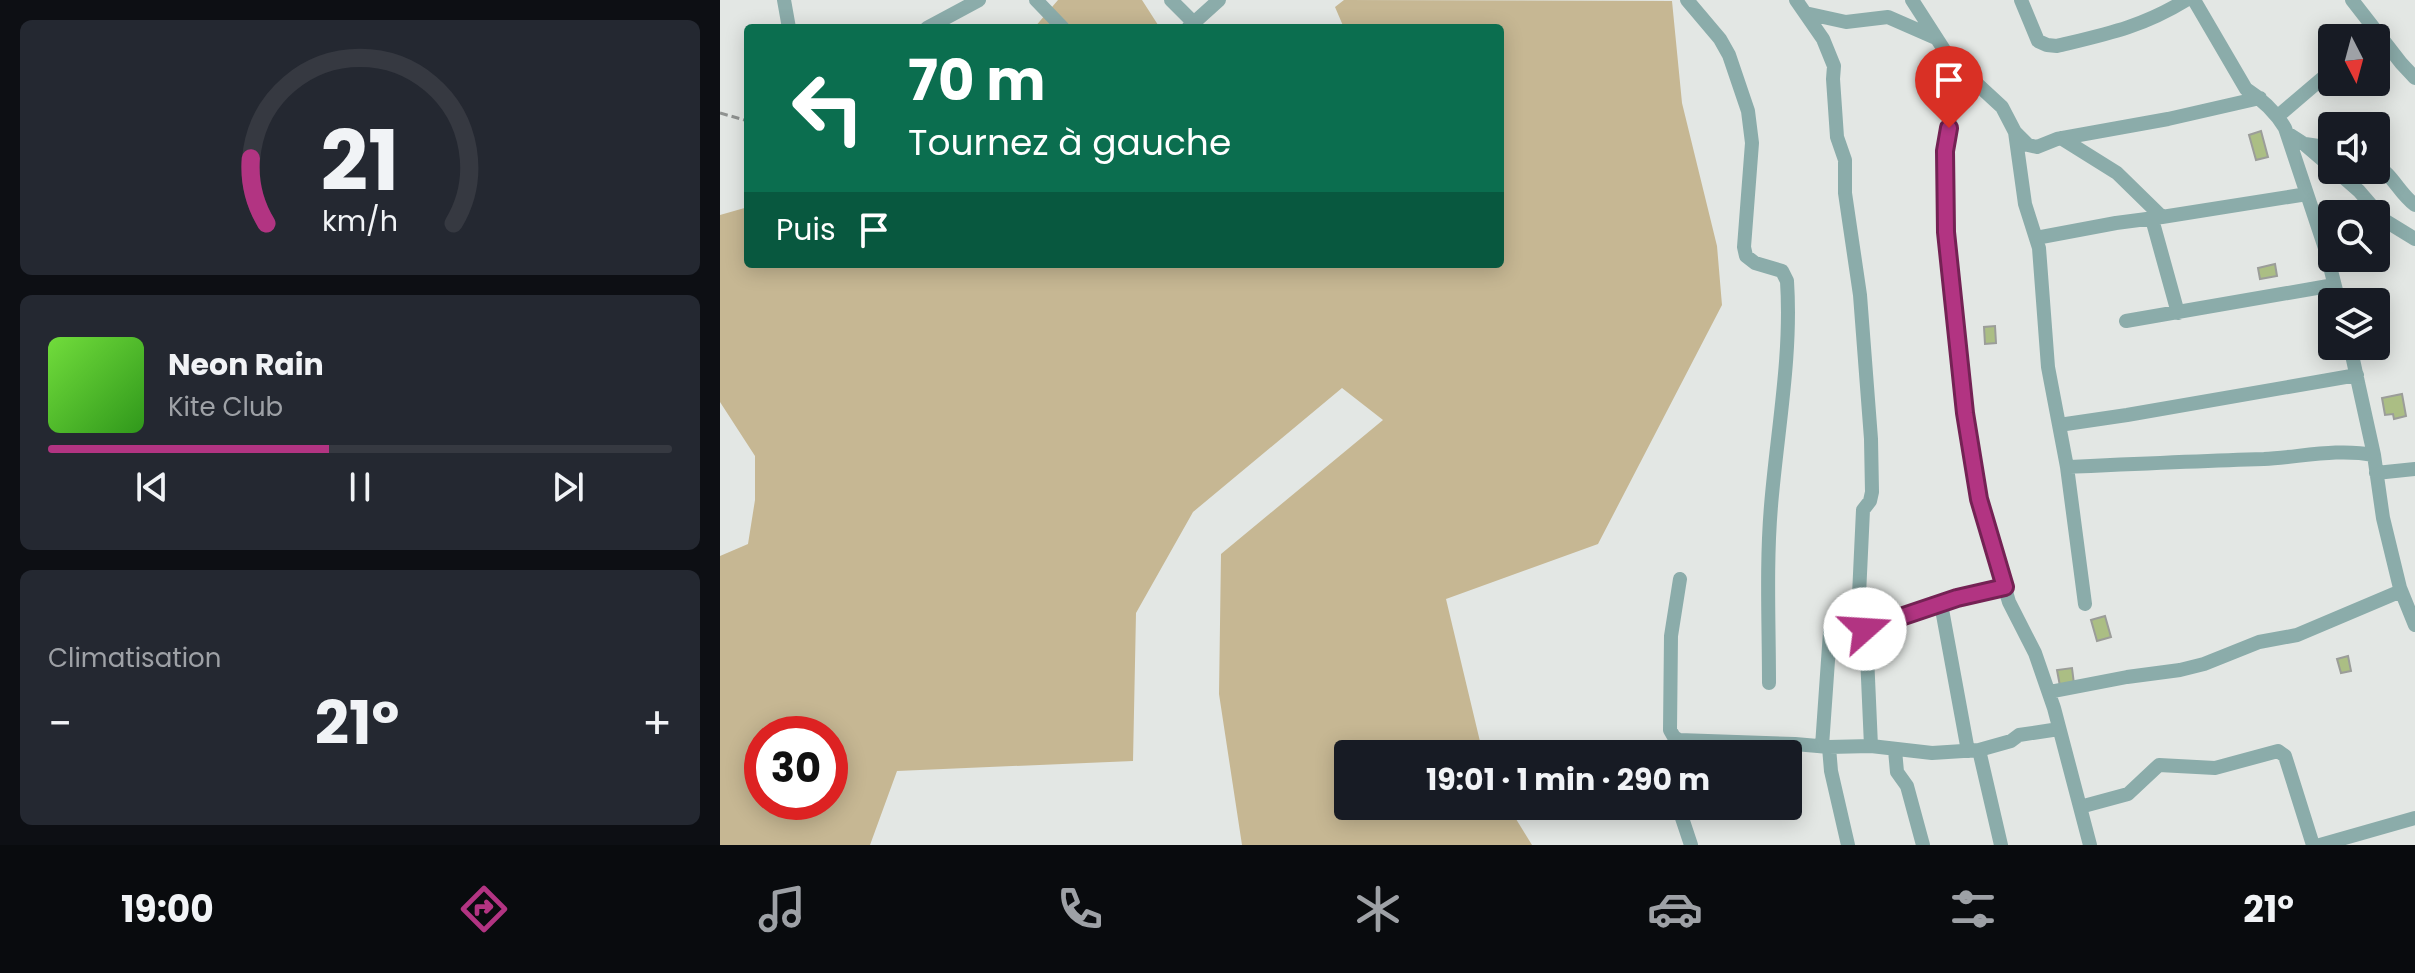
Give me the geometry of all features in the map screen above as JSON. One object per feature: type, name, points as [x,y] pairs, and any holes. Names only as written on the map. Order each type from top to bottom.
[{"type":"street","points":[[784,0],[788,24]]},
{"type":"street","points":[[934,24],[979,0]]},
{"type":"street","points":[[1036,0],[1059,24]]},
{"type":"street","points":[[1171,0],[1190,24]]},
{"type":"street","points":[[1192,24],[1219,0]]},
{"type":"street","points":[[1687,0],[1720,39],[1729,55],[1748,111],[1752,143],[1744,247],[1746,256],[1755,263],[1782,271],[1787,281],[1785,382],[1770,527],[1769,683]]},
{"type":"street","points":[[1796,0],[1823,39],[1834,66],[1837,137],[1845,160],[1845,193],[1860,295],[1872,474],[1871,498],[1863,510],[1859,595],[1865,629],[1871,746]]},
{"type":"street","points":[[1912,0],[1950,59],[2002,107],[2022,142],[2033,147],[2061,138],[2168,119],[2260,98]]},
{"type":"street","points":[[2021,0],[2038,41],[2057,46],[2122,30],[2158,17],[2186,0]]},
{"type":"street","points":[[2194,0],[2246,89],[2278,116],[2287,133],[2335,288]]},
{"type":"street","points":[[2352,0],[2366,24]]},
{"type":"street","points":[[1805,13],[1846,22],[1888,17],[1936,38]]},
{"type":"street","points":[[2390,52],[2415,78]]},
{"type":"street","points":[[1950,59],[1952,105],[1945,151],[1946,232],[1965,413],[1979,499],[2009,602],[2035,653],[2049,692],[2090,845]]},
{"type":"street","points":[[2278,116],[2318,82]]},
{"type":"street","points":[[2015,132],[2025,204],[2039,248],[2048,367],[2067,467],[2085,604]]},
{"type":"street","points":[[2287,133],[2318,156]]},
{"type":"street","points":[[2061,138],[2117,173],[2157,218],[2178,313]]},
{"type":"street","points":[[2304,144],[2318,146]]},
{"type":"street","points":[[2390,175],[2415,205]]},
{"type":"street","points":[[2351,184],[2384,220],[2415,239]]},
{"type":"street","points":[[2036,238],[2307,194]]},
{"type":"street","points":[[2126,321],[2334,285]]},
{"type":"street","points":[[2353,360],[2374,455],[2383,518],[2401,591],[2415,625]]},
{"type":"street","points":[[2059,425],[2357,375]]},
{"type":"street","points":[[2067,467],[2264,459],[2344,451],[2374,455]]},
{"type":"street","points":[[2376,473],[2415,469]]},
{"type":"street","points":[[1672,740],[1671,636],[1680,579]]},
{"type":"street","points":[[1865,629],[2005,587]]},
{"type":"street","points":[[2049,692],[2204,664],[2259,642],[2297,635],[2401,591]]},
{"type":"street","points":[[1941,604],[1973,750],[2001,845]]},
{"type":"street","points":[[1830,632],[1826,747],[1848,845]]},
{"type":"street","points":[[1672,734],[1679,740],[1826,747],[1871,746],[1932,753],[1973,750],[2011,741],[2019,735],[2059,729]]},
{"type":"street","points":[[1895,750],[1897,772],[1907,786],[1923,845]]},
{"type":"street","points":[[2080,807],[2128,794],[2159,765],[2215,768],[2278,751],[2285,756],[2313,845]]},
{"type":"street","points":[[2320,845],[2415,818]]},
{"type":"street","points":[[1683,820],[1691,845]]},
{"type":"path","points":[[720,113],[744,120]]},
{"type":"shaded area","points":[[1058,0],[1142,0],[1157,24],[1037,24]]},
{"type":"shaded area","points":[[1344,0],[1672,1],[1682,103],[1717,246],[1722,305],[1598,544],[1446,599],[1480,740],[1334,740],[1334,820],[1517,820],[1532,845],[1242,845],[1219,694],[1221,554],[1383,420],[1342,388],[1193,512],[1136,613],[1133,761],[897,771],[870,845],[720,845],[720,556],[748,544],[755,500],[755,456],[720,402],[720,215],[744,208],[744,268],[1504,268],[1504,24],[1342,24],[1335,7]]},
{"type":"building","points":[[2261,131],[2268,157],[2256,160],[2249,135]]},
{"type":"building","points":[[2275,264],[2277,276],[2260,279],[2258,268]]},
{"type":"building","points":[[1995,326],[1996,343],[1985,344],[1984,327]]},
{"type":"building","points":[[2402,394],[2406,416],[2394,419],[2393,414],[2385,415],[2382,398]]},
{"type":"building","points":[[2105,616],[2111,637],[2097,641],[2091,620]]},
{"type":"building","points":[[2348,656],[2351,671],[2341,673],[2337,659]]},
{"type":"building","points":[[2072,668],[2074,684],[2060,686],[2057,670]]},
{"type":"route","points":[[1865,629],[1957,598],[2005,587],[1979,499],[1965,413],[1946,232],[1945,140],[1949,128]]}]
